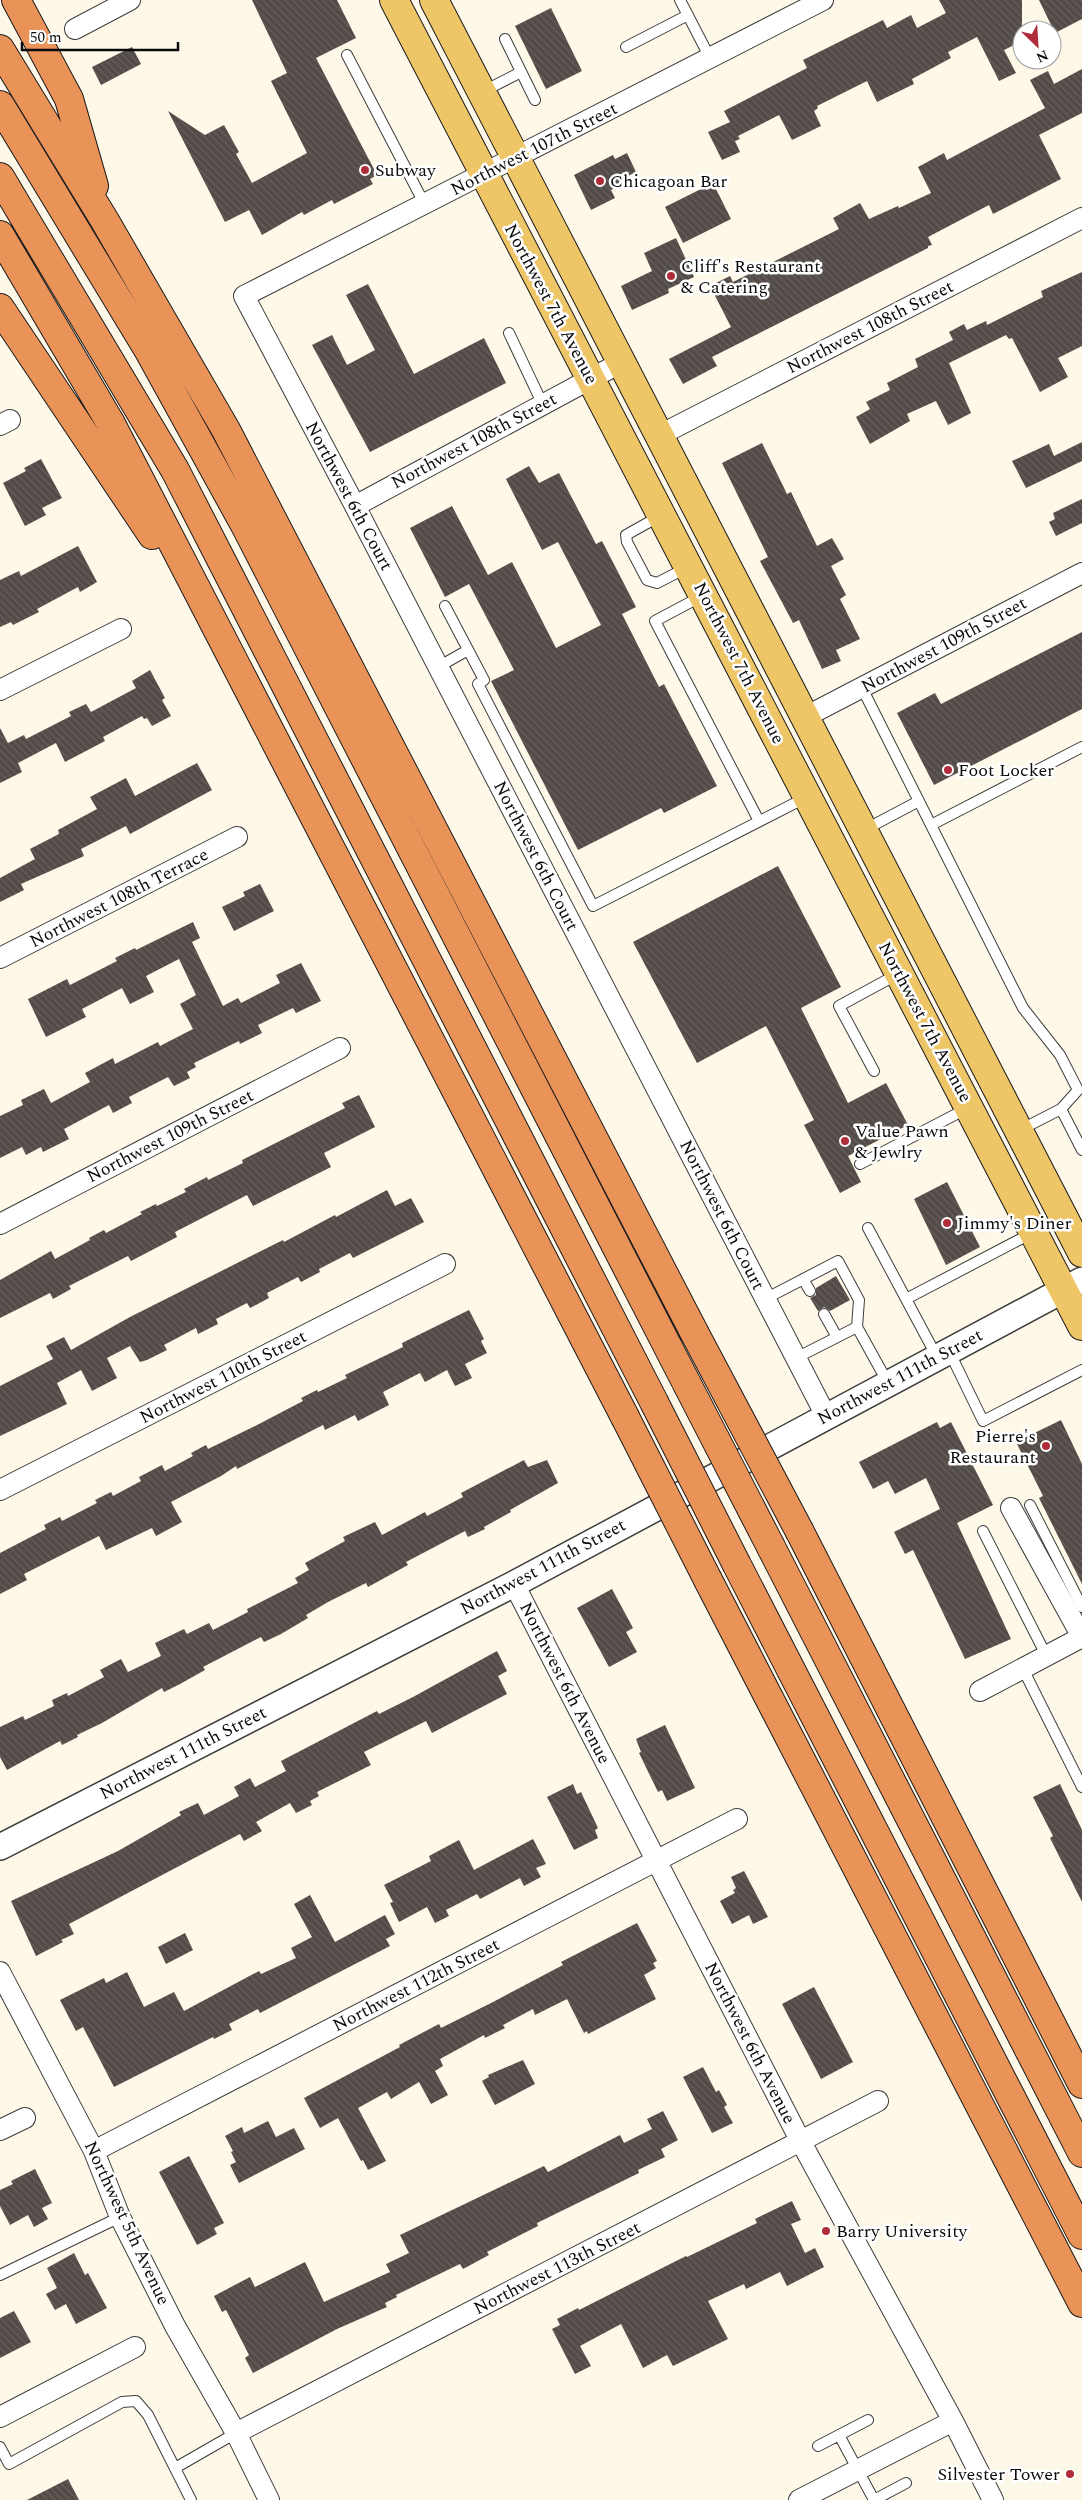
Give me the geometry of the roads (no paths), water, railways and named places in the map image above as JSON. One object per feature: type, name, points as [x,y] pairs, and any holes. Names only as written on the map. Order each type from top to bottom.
[{"type":"highway","points":[[16,0],[69,99],[105,221]]},
{"type":"highway","points":[[0,48],[105,221],[226,430],[694,1332],[800,1532],[1082,2084]]},
{"type":"highway","points":[[0,105],[149,352],[246,527],[1082,2152]]},
{"type":"highway","points":[[0,177],[175,470],[1082,2235]]},
{"type":"highway","points":[[0,235],[110,422],[1082,2303]]},
{"type":"highway","points":[[0,308],[226,644]]},
{"type":"main road","name":"Northwest 7th Avenue","points":[[394,0],[1033,1233],[1073,1285],[1082,1326]]},
{"type":"main road","name":"Northwest 7th Avenue","points":[[434,0],[1082,1253]]},
{"type":"main road","points":[[704,595],[743,639],[772,695],[805,717]]},
{"type":"main road","points":[[808,797],[846,826],[870,871],[911,922]]},
{"type":"street","points":[[75,29],[130,0]]},
{"type":"street","name":"Northwest 107th Street","points":[[244,296],[823,0]]},
{"type":"street","name":"Northwest 108th Street","points":[[658,436],[1082,218]]},
{"type":"street","name":"Northwest 6th Court","points":[[244,296],[355,506],[826,1416]]},
{"type":"street","name":"Northwest 108th Street","points":[[355,506],[620,362]]},
{"type":"street","name":"Northwest 109th Street","points":[[805,717],[1082,573]]},
{"type":"street","points":[[0,690],[121,629]]},
{"type":"street","name":"Northwest 108th Terrace","points":[[0,958],[237,837]]},
{"type":"street","name":"Northwest 109th Street","points":[[0,1224],[340,1048]]},
{"type":"street","name":"Northwest 110th Street","points":[[0,1490],[445,1264]]},
{"type":"street","name":"Northwest 111th Street","points":[[0,1847],[514,1584],[1073,1285]]},
{"type":"street","points":[[980,1691],[1048,1657],[1082,1637],[1020,1506]]},
{"type":"street","name":"Northwest 6th Avenue","points":[[514,1584],[801,2142],[953,2421],[992,2500]]},
{"type":"street","name":"Northwest 112th Street","points":[[94,2151],[737,1819]]},
{"type":"street","name":"Northwest 5th Avenue","points":[[3,1985],[94,2151],[120,2217],[175,2326],[236,2433],[269,2500]]},
{"type":"street","name":"Northwest 113th Street","points":[[236,2433],[878,2101]]},
{"type":"street","points":[[0,2130],[25,2118]]},
{"type":"street","points":[[0,2417],[135,2347]]},
{"type":"street","points":[[798,2500],[953,2421]]},
{"type":"lane","points":[[680,0],[710,58]]},
{"type":"lane","points":[[626,47],[688,15]]},
{"type":"lane","points":[[505,39],[535,100]]},
{"type":"lane","points":[[347,54],[425,205]]},
{"type":"lane","points":[[482,93],[521,72]]},
{"type":"lane","points":[[509,333],[543,405]]},
{"type":"lane","points":[[662,515],[628,532],[626,535],[627,542],[650,582],[657,583],[689,566]]},
{"type":"lane","points":[[704,595],[655,621],[759,821]]},
{"type":"lane","points":[[445,606],[484,680],[478,684],[593,906],[808,797]]},
{"type":"lane","points":[[438,667],[468,650]]},
{"type":"lane","points":[[862,688],[1023,1008],[1060,1055],[1078,1090],[1061,1109],[1019,1131]]},
{"type":"lane","points":[[931,825],[1082,747]]},
{"type":"lane","points":[[864,830],[919,802]]},
{"type":"lane","points":[[874,1071],[839,1006],[899,974]]},
{"type":"lane","points":[[860,1164],[969,1107]]},
{"type":"lane","points":[[1061,1109],[1082,1150]]},
{"type":"lane","points":[[868,1228],[906,1299],[943,1354],[983,1421],[1082,1370]]},
{"type":"lane","points":[[906,1299],[1033,1233]]},
{"type":"lane","points":[[765,1299],[838,1261],[859,1300],[857,1326],[888,1384]]},
{"type":"lane","points":[[803,1279],[810,1291]]},
{"type":"lane","points":[[824,1314],[837,1337]]},
{"type":"lane","points":[[796,1358],[857,1326]]},
{"type":"lane","points":[[1020,1506],[1082,1607]]},
{"type":"lane","points":[[983,1532],[1048,1657]]},
{"type":"lane","points":[[1023,1670],[1082,1787]]},
{"type":"lane","points":[[0,2275],[120,2217]]},
{"type":"lane","points":[[0,2447],[9,2464],[122,2402],[136,2400],[148,2415],[191,2500]]},
{"type":"lane","points":[[818,2446],[868,2420]]},
{"type":"lane","points":[[175,2468],[236,2433]]},
{"type":"lane","points":[[839,2435],[874,2500],[906,2483]]},
{"type":"place","name":"Subway","points":[[365,170]]},
{"type":"place","name":"Chicagoan Bar","points":[[600,181]]},
{"type":"place","name":"Cliff's Restaurant & Catering","points":[[671,276]]},
{"type":"place","name":"Foot Locker","points":[[948,770]]},
{"type":"place","name":"Value Pawn & Jewlry","points":[[845,1141]]},
{"type":"place","name":"Jimmy's Diner","points":[[947,1223]]},
{"type":"place","name":"Pierre's Restaurant","points":[[1046,1446]]},
{"type":"place","name":"Barry University","points":[[826,2231]]},
{"type":"place","name":"Silvester Tower","points":[[1070,2474]]}]
